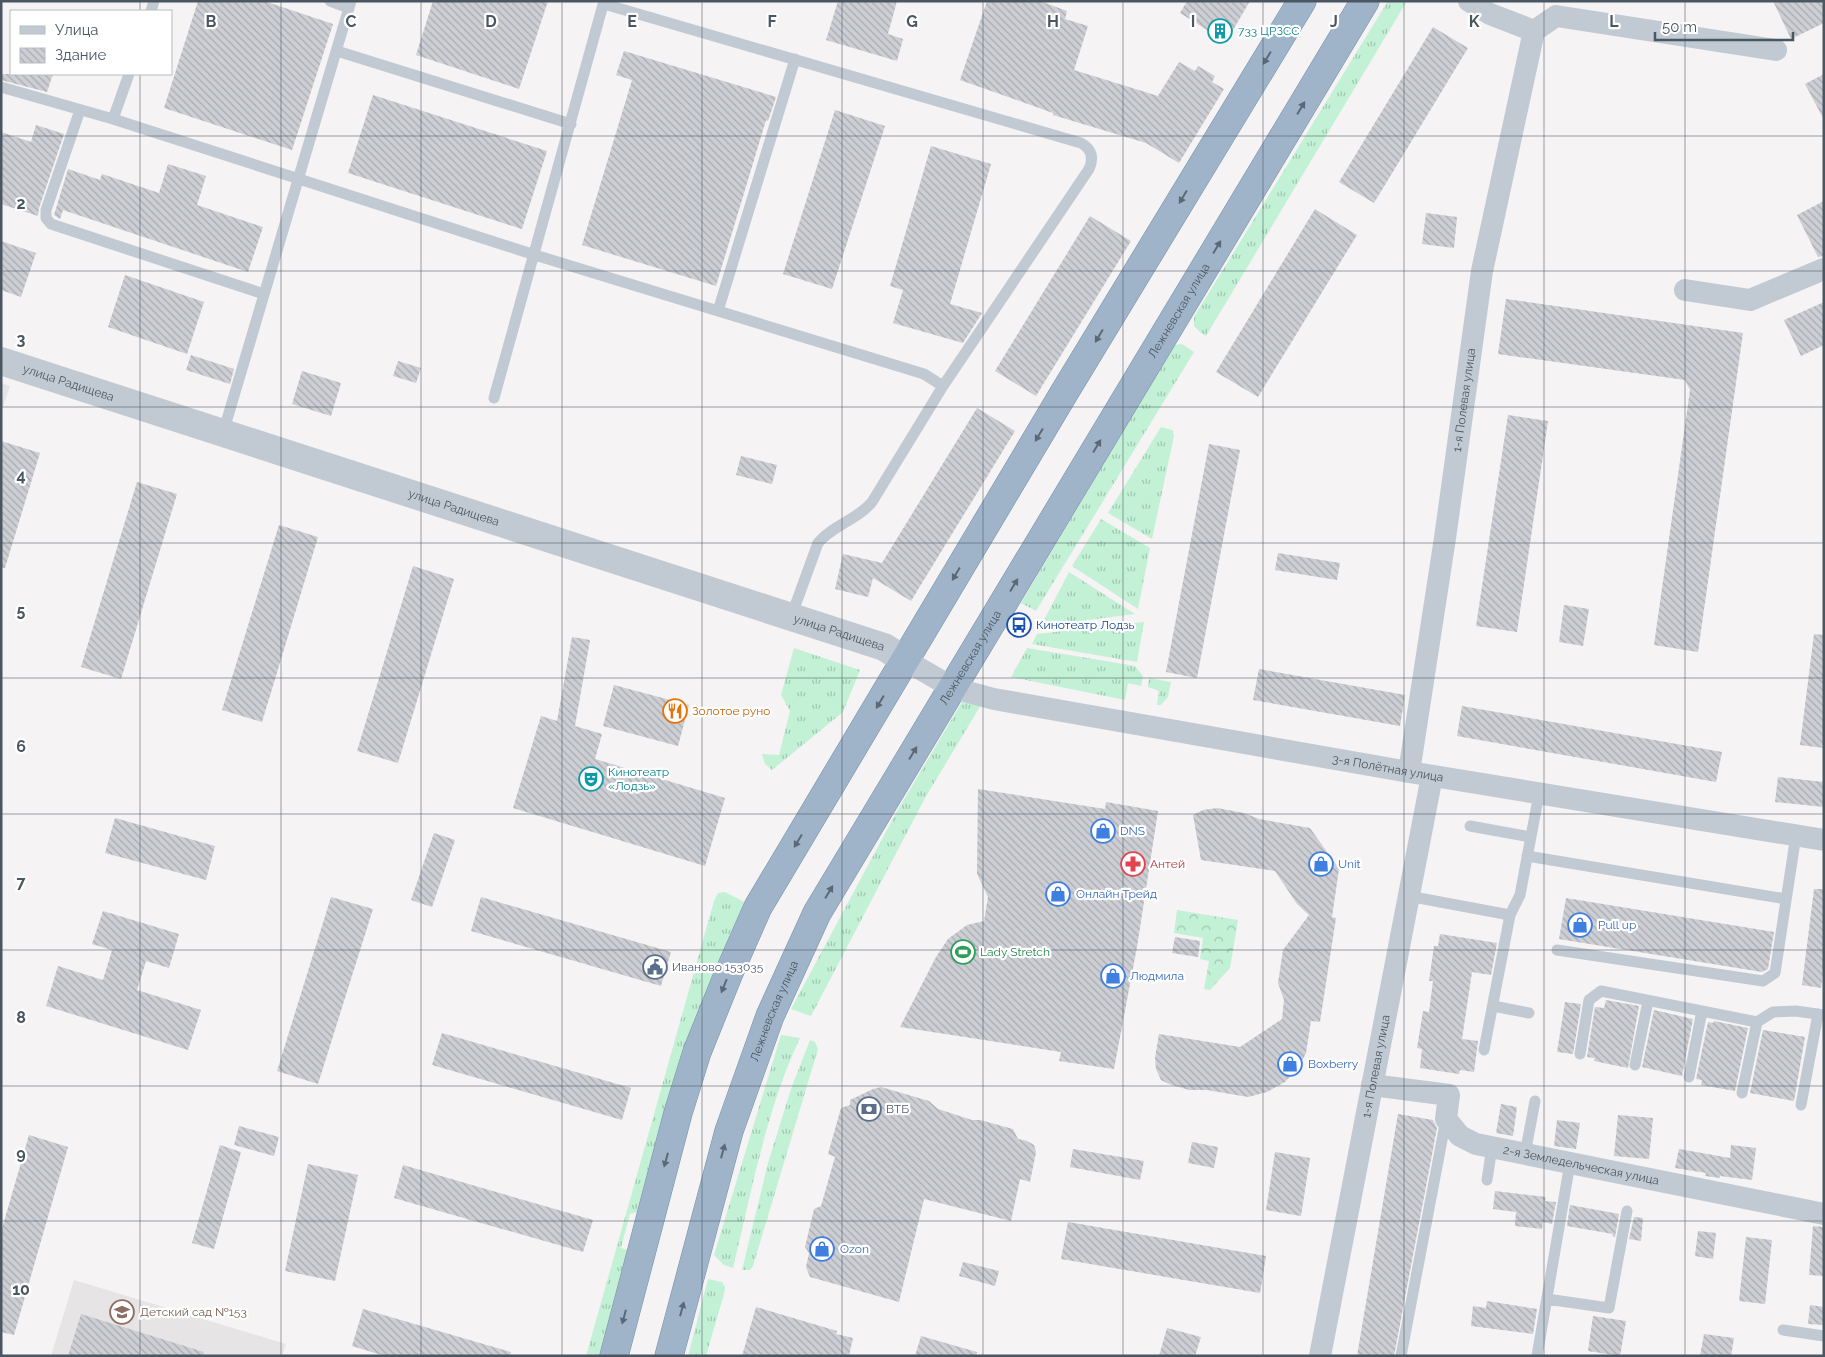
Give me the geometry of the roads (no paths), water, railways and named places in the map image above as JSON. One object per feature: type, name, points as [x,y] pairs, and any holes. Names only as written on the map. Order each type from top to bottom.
[{"type":"highway","points":[[614,1356],[678,1113],[697,1052],[758,907],[1064,393],[1302,1]]},
{"type":"highway","name":"Лежневская улица","points":[[670,1356],[729,1131],[770,1016],[817,913],[1365,1]]},
{"type":"street","points":[[1469,1],[1490,14],[1534,31],[1556,16],[1776,50]]},
{"type":"street","name":"1-я Полевая улица","points":[[1410,772],[1451,499],[1482,271],[1534,31]]},
{"type":"street","points":[[1685,290],[1750,300],[1824,269]]},
{"type":"street","name":"улица Радищева","points":[[1,361],[884,647],[905,660]]},
{"type":"street","name":"3-я Полётная улица","points":[[905,660],[953,688],[994,699],[1432,776],[1824,840]]},
{"type":"street","name":"1-я Полевая улица","points":[[1320,1356],[1432,776]]},
{"type":"street","points":[[1372,1085],[1449,1095],[1446,1119]]},
{"type":"street","name":"2-я Земледельческая улица","points":[[1446,1119],[1460,1136],[1476,1144],[1824,1214]]},
{"type":"lane","points":[[223,433],[350,5],[330,1]]},
{"type":"lane","points":[[494,398],[604,2],[1081,143],[1090,151],[1092,157],[1089,169],[943,386],[872,502],[863,512],[826,534],[818,543],[805,574],[791,617]]},
{"type":"lane","points":[[337,51],[571,124]]},
{"type":"lane","points":[[718,311],[795,60]]},
{"type":"lane","points":[[113,119],[129,75]]},
{"type":"lane","points":[[1,86],[113,119],[535,254],[924,374],[943,386]]},
{"type":"lane","points":[[80,110],[46,210],[46,218],[51,224],[264,294]]},
{"type":"lane","points":[[1484,1050],[1510,914],[1520,895],[1539,794]]},
{"type":"lane","points":[[1470,826],[1531,837]]},
{"type":"lane","points":[[1557,950],[1763,981],[1775,973],[1796,835]]},
{"type":"lane","points":[[1527,856],[1786,899]]},
{"type":"lane","points":[[1408,896],[1510,914]]},
{"type":"lane","points":[[1580,1054],[1589,1000],[1601,991],[1757,1022],[1773,1012],[1796,1011],[1821,1015],[1801,1105]]},
{"type":"lane","points":[[1635,1065],[1648,1000]]},
{"type":"lane","points":[[1492,1006],[1529,1012]]},
{"type":"lane","points":[[1689,1077],[1702,1011]]},
{"type":"lane","points":[[1742,1093],[1757,1022]]},
{"type":"lane","points":[[1525,1154],[1535,1101]]},
{"type":"lane","points":[[1401,1356],[1446,1119]]},
{"type":"lane","points":[[1487,1180],[1492,1147]]},
{"type":"lane","points":[[1537,1356],[1570,1163]]},
{"type":"lane","points":[[1547,1299],[1609,1308],[1627,1211]]},
{"type":"lane","points":[[1783,1330],[1824,1336]]},
{"type":"place","name":"733 ЦРЗСС","points":[[1220,31]]},
{"type":"place","name":"Кинотеатр Лодзь","points":[[1019,625]]},
{"type":"place","name":"Золотое руно","points":[[675,711]]},
{"type":"place","name":"Кинотеатр «Лодзь»","points":[[591,779]]},
{"type":"place","name":"DNS","points":[[1103,831]]},
{"type":"place","name":"Антей","points":[[1133,864]]},
{"type":"place","name":"Unit","points":[[1321,864]]},
{"type":"place","name":"Онлайн Трейд","points":[[1058,894]]},
{"type":"place","name":"Pull up","points":[[1580,925]]},
{"type":"place","name":"Lady Stretch","points":[[963,952]]},
{"type":"place","name":"Иваново 153035","points":[[655,967]]},
{"type":"place","name":"Людмила","points":[[1113,976]]},
{"type":"place","name":"Boxberry","points":[[1290,1064]]},
{"type":"place","name":"ВТБ","points":[[869,1109]]},
{"type":"place","name":"Ozon","points":[[822,1249]]},
{"type":"place","name":"Детский сад №153","points":[[122,1312]]}]
